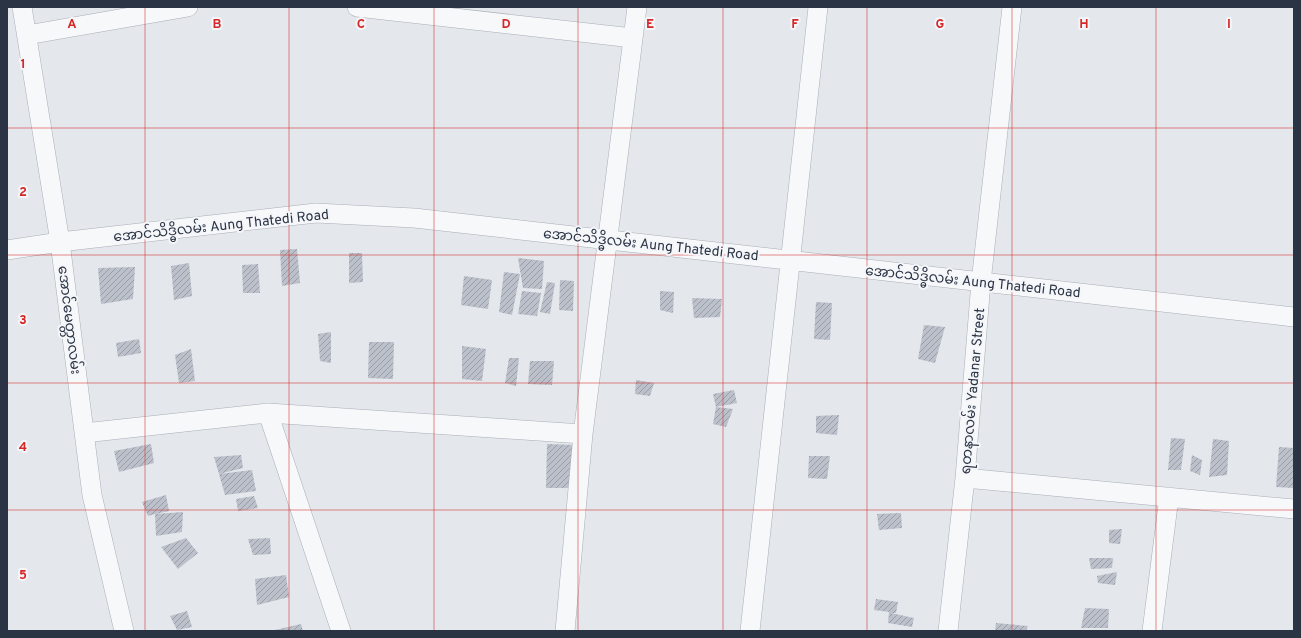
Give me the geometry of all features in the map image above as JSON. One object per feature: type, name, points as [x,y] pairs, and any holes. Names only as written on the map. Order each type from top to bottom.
[{"type":"street","name":"အောင်မေတ္တာလမ်း","points":[[22,7],[60,242],[92,495],[124,631]]},
{"type":"street","points":[[27,35],[188,7]]},
{"type":"street","points":[[357,7],[634,38]]},
{"type":"street","points":[[565,631],[583,434],[637,7]]},
{"type":"street","points":[[750,631],[818,7]]},
{"type":"street","name":"ရတနာလမ်း Yadanar Street","points":[[948,631],[965,478],[981,282],[1012,7]]},
{"type":"street","name":"အောင်သိဒ္ဓိလမ်း Aung Thatedi Road","points":[[7,250],[60,242],[316,213],[414,218],[1294,317]]},
{"type":"street","points":[[84,433],[268,413],[583,434]]},
{"type":"street","points":[[268,413],[341,631]]},
{"type":"street","points":[[965,478],[1294,509]]},
{"type":"street","points":[[1152,631],[1169,497]]},
{"type":"building","points":[[297,249],[300,283],[282,286],[280,250]]},
{"type":"building","points":[[349,253],[362,253],[363,282],[349,283]]},
{"type":"building","points":[[518,258],[544,261],[542,289],[523,288]]},
{"type":"building","points":[[189,263],[192,296],[174,300],[171,266]]},
{"type":"building","points":[[258,264],[260,293],[243,293],[242,265]]},
{"type":"building","points":[[135,267],[133,299],[101,304],[98,268]]},
{"type":"building","points":[[504,272],[520,274],[512,315],[499,312]]},
{"type":"building","points":[[464,276],[492,280],[488,309],[461,305]]},
{"type":"building","points":[[560,280],[574,281],[573,311],[559,310]]},
{"type":"building","points":[[547,282],[555,283],[550,314],[540,312]]},
{"type":"building","points":[[522,291],[541,293],[537,316],[518,314]]},
{"type":"building","points":[[660,291],[674,292],[673,313],[660,310]]},
{"type":"building","points":[[692,298],[722,299],[720,317],[694,318]]},
{"type":"building","points":[[816,302],[832,303],[830,340],[814,339]]},
{"type":"building","points":[[924,325],[945,327],[935,363],[918,359]]},
{"type":"building","points":[[331,332],[331,363],[320,361],[318,334]]},
{"type":"building","points":[[139,339],[141,353],[118,357],[116,343]]},
{"type":"building","points":[[369,342],[394,342],[393,379],[368,378]]},
{"type":"building","points":[[462,346],[486,349],[482,381],[462,379]]},
{"type":"building","points":[[191,349],[195,381],[179,383],[175,355]]},
{"type":"building","points":[[509,358],[519,358],[516,386],[505,383]]},
{"type":"building","points":[[530,361],[554,361],[552,385],[528,384]]},
{"type":"building","points":[[636,380],[654,383],[650,396],[635,394]]},
{"type":"building","points":[[734,390],[737,403],[716,407],[713,394]]},
{"type":"building","points":[[716,407],[733,409],[726,427],[713,424]]},
{"type":"building","points":[[839,415],[837,435],[816,433],[816,416]]},
{"type":"building","points":[[1171,438],[1185,439],[1181,470],[1168,470]]},
{"type":"building","points":[[1213,439],[1229,441],[1227,475],[1209,477]]},
{"type":"building","points":[[151,444],[154,463],[119,472],[114,451]]},
{"type":"building","points":[[547,444],[576,445],[574,488],[546,488]]},
{"type":"building","points":[[1279,447],[1294,448],[1293,488],[1276,487]]},
{"type":"building","points":[[241,455],[243,468],[219,474],[214,457]]},
{"type":"building","points":[[1192,455],[1202,460],[1200,475],[1190,471]]},
{"type":"building","points":[[809,456],[830,456],[827,479],[808,478]]},
{"type":"building","points":[[252,470],[256,491],[225,495],[219,474]]},
{"type":"building","points":[[166,495],[169,511],[148,516],[142,502]]},
{"type":"building","points":[[254,496],[258,508],[238,511],[236,499]]},
{"type":"building","points":[[183,512],[182,532],[156,536],[155,514]]},
{"type":"building","points":[[901,513],[902,528],[879,530],[877,514]]},
{"type":"building","points":[[1122,529],[1120,544],[1109,543],[1109,530]]},
{"type":"building","points":[[186,538],[198,553],[178,569],[161,547]]},
{"type":"building","points":[[270,538],[271,554],[253,555],[248,539]]},
{"type":"building","points":[[1089,558],[1113,558],[1112,568],[1091,569]]},
{"type":"building","points":[[1117,572],[1115,585],[1098,583],[1097,576]]},
{"type":"building","points":[[286,575],[289,597],[257,605],[255,579]]},
{"type":"building","points":[[876,599],[898,602],[896,613],[891,613],[914,618],[912,627],[888,623],[889,612],[874,610]]},
{"type":"building","points":[[1085,608],[1109,609],[1108,628],[1081,628]]},
{"type":"building","points":[[187,611],[192,627],[177,630],[170,616]]},
{"type":"building","points":[[996,623],[1028,626],[1026,631],[995,631]]},
{"type":"building","points":[[301,624],[303,631],[275,631],[275,630]]}]
